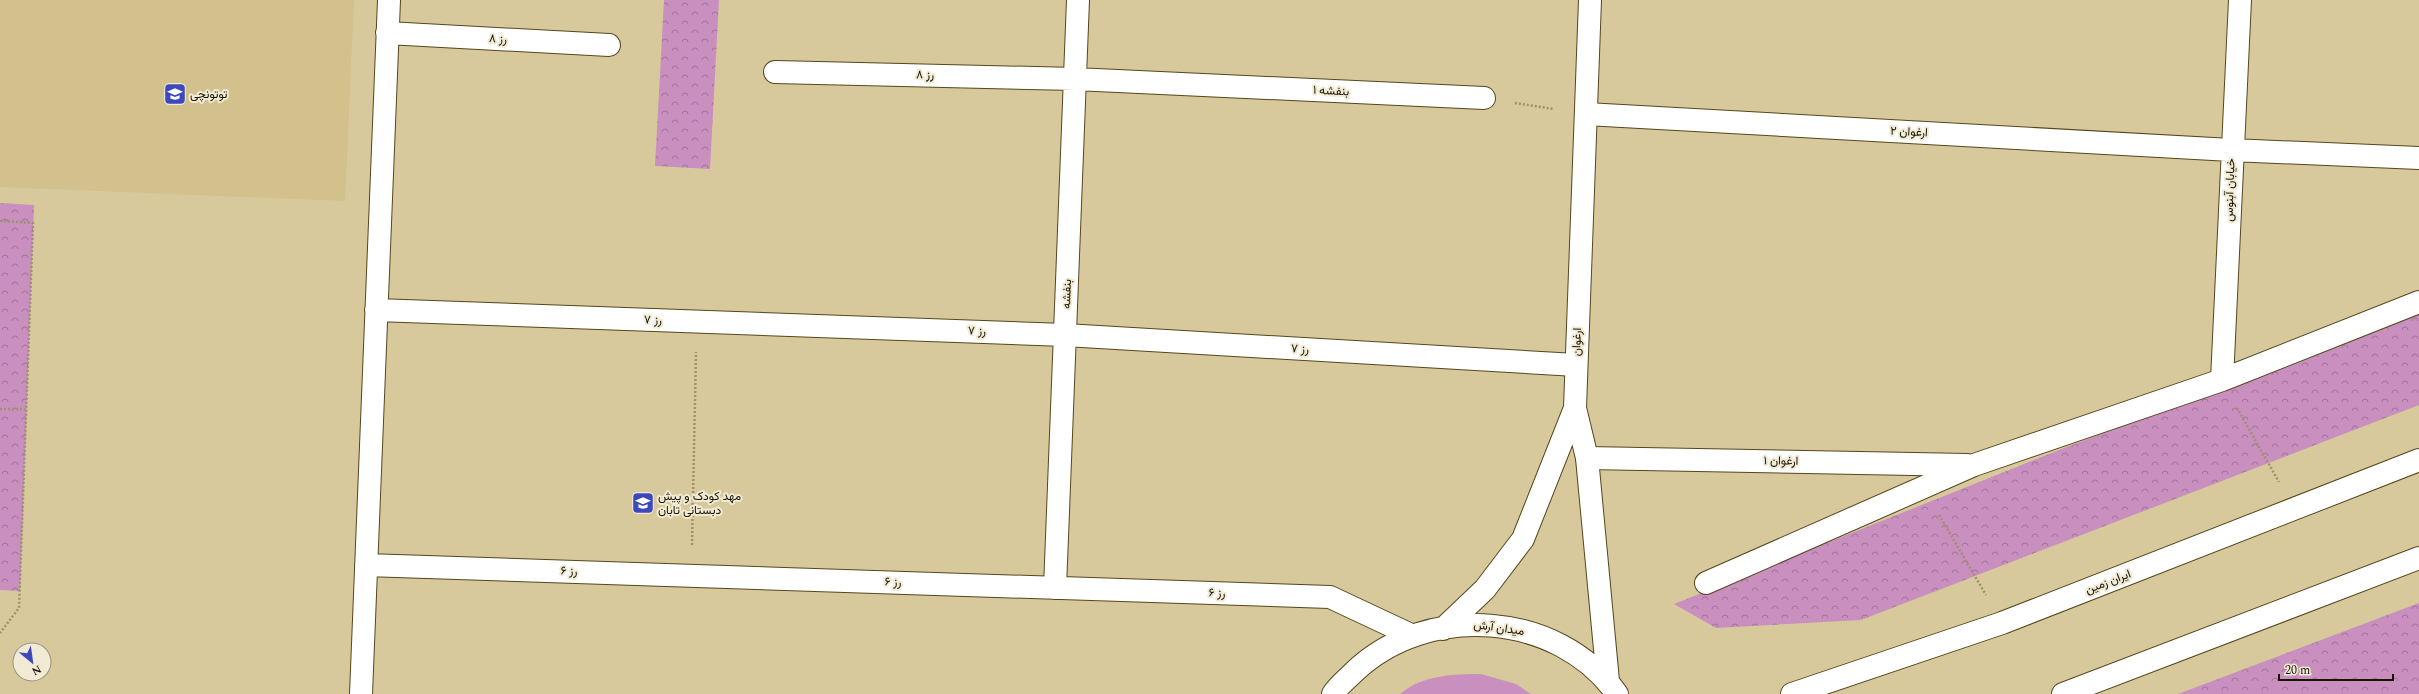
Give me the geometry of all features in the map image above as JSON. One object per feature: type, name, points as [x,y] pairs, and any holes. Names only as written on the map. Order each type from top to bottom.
[{"type":"street","points":[[361,694],[388,0]]},
{"type":"street","name":"بنفشه","points":[[1056,588],[1078,0]]},
{"type":"street","name":"ارغوان","points":[[1590,0],[1575,408],[1587,458],[1613,688]]},
{"type":"street","name":"خیابان آبنوس","points":[[2222,380],[2231,150],[2240,0]]},
{"type":"street","name":"رز ۸","points":[[387,33],[609,45]]},
{"type":"street","name":"رز ۸","points":[[775,72],[1075,79]]},
{"type":"street","name":"بنفشه ۱","points":[[1075,79],[1484,98]]},
{"type":"street","name":"ارغوان ۲","points":[[1586,114],[2231,150],[2419,158]]},
{"type":"street","points":[[1706,583],[1974,465],[2222,380],[2419,302]]},
{"type":"street","name":"رز ۷","points":[[376,310],[1066,335],[1576,365]]},
{"type":"street","points":[[1443,629],[1485,589],[1523,539],[1575,408]]},
{"type":"street","name":"ارغوان ۱","points":[[1587,458],[1974,465]]},
{"type":"street","name":"ایران زمین","points":[[1792,694],[2002,624],[2419,460]]},
{"type":"street","points":[[2063,694],[2419,558]]},
{"type":"street","name":"رز ۶","points":[[366,565],[1330,597],[1411,635]]},
{"type":"street","name":"میدان آرش","points":[[1333,694],[1369,658],[1411,635],[1468,624],[1526,630],[1579,656],[1613,688]]},
{"type":"path","points":[[1484,98],[1586,114]]},
{"type":"path","points":[[0,221],[33,223],[25,409],[19,608],[0,633]]},
{"type":"path","points":[[692,575],[697,322]]},
{"type":"path","points":[[2222,380],[2294,509]]},
{"type":"path","points":[[0,409],[25,409]]},
{"type":"path","points":[[1924,488],[2002,624]]},
{"type":"shaded area","name":"توتونچی","points":[[0,0],[354,0],[345,201],[0,187]]},
{"type":"green space","points":[[664,0],[719,0],[710,169],[655,166]]},
{"type":"green space","points":[[0,203],[34,205],[20,591],[0,590]]},
{"type":"green space","points":[[2419,311],[2419,405],[1861,620],[1716,628],[1674,604],[2059,450]]},
{"type":"green space","points":[[2419,603],[2419,694],[2178,694]]},
{"type":"green space","points":[[1481,674],[1516,684],[1531,694],[1400,694],[1428,679],[1449,675]]},
{"type":"place","name":"توتونچی","points":[[175,94]]},
{"type":"place","name":"مهد کودک و پیش دبستانی تابان","points":[[643,503]]}]
